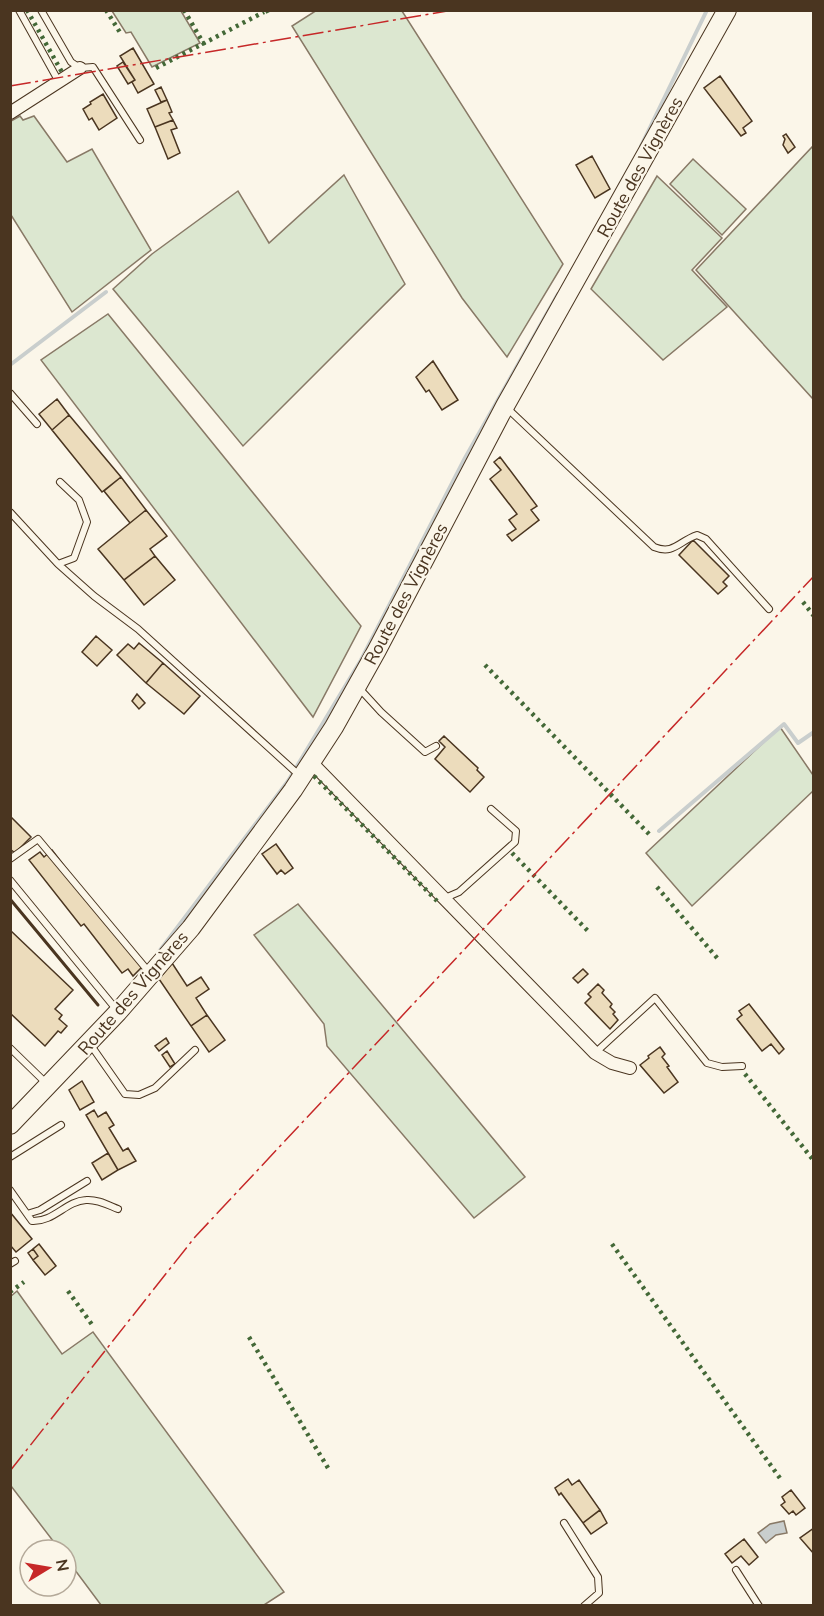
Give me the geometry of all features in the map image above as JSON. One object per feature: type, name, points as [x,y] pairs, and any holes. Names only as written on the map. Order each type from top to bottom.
[{"type":"street","name":"Route des Vignères","points":[[10,1125],[90,1043],[151,975],[212,901],[306,770],[357,687],[505,406],[727,10]]},
{"type":"street","points":[[10,112],[80,68]]},
{"type":"street","points":[[306,770],[445,898],[595,1053],[612,1064],[630,1068]]},
{"type":"lane","points":[[19,10],[59,81]]},
{"type":"lane","points":[[41,10],[71,62],[80,68],[93,67],[140,140]]},
{"type":"lane","points":[[717,10],[717,29]]},
{"type":"lane","points":[[10,393],[37,424]]},
{"type":"lane","points":[[505,406],[654,547],[663,551],[673,549],[687,538],[697,535],[706,539],[769,609]]},
{"type":"lane","points":[[58,564],[74,558],[87,522],[79,500],[60,482]]},
{"type":"lane","points":[[10,512],[58,564],[94,596],[138,629],[306,770]]},
{"type":"lane","points":[[357,687],[425,752],[436,746]]},
{"type":"lane","points":[[445,898],[459,892],[516,842],[516,831],[491,809]]},
{"type":"lane","points":[[10,859],[38,839],[151,975]]},
{"type":"lane","points":[[10,880],[118,1012]]},
{"type":"lane","points":[[595,1053],[655,998],[707,1063],[722,1067],[742,1066]]},
{"type":"lane","points":[[90,1043],[124,1094],[139,1095],[155,1088],[195,1050]]},
{"type":"lane","points":[[10,1048],[49,1085]]},
{"type":"lane","points":[[10,1157],[61,1125]]},
{"type":"lane","points":[[27,1214],[40,1210],[87,1181]]},
{"type":"lane","points":[[10,1190],[32,1221],[43,1222],[82,1200],[93,1200],[118,1209]]},
{"type":"lane","points":[[564,1523],[598,1577],[599,1593],[584,1605]]},
{"type":"lane","points":[[736,1570],[759,1605]]},
{"type":"green space","points":[[317,10],[402,11],[563,264],[507,357],[462,298],[292,26]]},
{"type":"green space","points":[[112,11],[181,11],[200,43],[152,67],[131,32],[126,33]]},
{"type":"green space","points":[[20,116],[23,120],[34,116],[67,162],[92,149],[151,250],[72,312],[11,215],[11,121]]},
{"type":"green space","points":[[813,146],[813,399],[696,270]]},
{"type":"green space","points":[[693,159],[746,209],[722,235],[670,184]]},
{"type":"green space","points":[[344,175],[405,284],[243,446],[113,289],[152,254],[238,191],[269,243]]},
{"type":"green space","points":[[657,176],[722,238],[692,270],[727,307],[663,360],[591,289]]},
{"type":"green space","points":[[108,314],[361,626],[313,717],[41,360]]},
{"type":"green space","points":[[780,727],[813,775],[813,791],[692,906],[646,853]]},
{"type":"green space","points":[[298,904],[525,1177],[474,1218],[327,1046],[324,1024],[254,935]]},
{"type":"green space","points":[[17,1291],[62,1354],[93,1332],[284,1592],[264,1605],[101,1605],[78,1574],[78,1538],[51,1538],[11,1486],[10,1297]]},
{"type":"shaded area","points":[[784,1521],[787,1533],[776,1535],[766,1543],[758,1533],[770,1524]]},
{"type":"building","points":[[133,48],[154,84],[138,93],[132,82],[135,80],[120,56]]},
{"type":"building","points":[[123,62],[135,80],[128,84],[117,66]]},
{"type":"building","points":[[720,76],[752,121],[743,128],[746,133],[741,136],[704,88]]},
{"type":"building","points":[[161,87],[167,100],[161,102],[155,90]]},
{"type":"building","points":[[103,94],[117,118],[99,130],[92,118],[89,120],[83,109]]},
{"type":"building","points":[[167,100],[172,112],[169,113],[173,120],[155,127],[147,109]]},
{"type":"building","points":[[173,120],[177,128],[171,130],[180,153],[168,159],[155,127]]},
{"type":"building","points":[[786,134],[795,147],[788,153],[783,145],[785,139],[783,136]]},
{"type":"building","points":[[592,156],[610,189],[595,198],[576,165]]},
{"type":"building","points":[[433,361],[458,400],[442,410],[429,390],[426,392],[416,377]]},
{"type":"building","points":[[57,399],[69,415],[52,430],[39,414]]},
{"type":"building","points":[[69,415],[121,477],[102,492],[52,430]]},
{"type":"building","points":[[500,457],[537,506],[531,510],[539,520],[512,541],[507,535],[516,529],[509,520],[517,514],[490,479],[501,470],[494,462]]},
{"type":"building","points":[[121,477],[146,510],[130,523],[104,491]]},
{"type":"building","points":[[146,510],[167,536],[150,549],[155,556],[124,580],[98,549]]},
{"type":"building","points":[[693,540],[729,576],[723,582],[727,586],[718,594],[679,555]]},
{"type":"building","points":[[155,556],[175,580],[144,605],[124,580]]},
{"type":"building","points":[[96,636],[112,650],[97,666],[82,652]]},
{"type":"building","points":[[139,643],[163,663],[146,683],[117,655],[128,644],[134,649]]},
{"type":"building","points":[[163,663],[200,696],[184,714],[146,683]]},
{"type":"building","points":[[137,694],[145,703],[139,709],[132,701]]},
{"type":"building","points":[[444,736],[478,768],[477,770],[484,777],[470,792],[435,759],[445,747],[439,741]]},
{"type":"building","points":[[10,816],[31,837],[15,853],[10,849]]},
{"type":"building","points":[[276,844],[293,868],[285,874],[281,870],[277,874],[262,854]]},
{"type":"building","points":[[52,850],[142,967],[133,976],[128,969],[122,973],[29,860],[40,852],[44,857]]},
{"type":"building","points":[[10,930],[73,990],[55,1009],[62,1015],[59,1019],[67,1026],[61,1033],[58,1031],[45,1046],[10,1013]]},
{"type":"building","points":[[172,963],[187,986],[201,977],[209,989],[196,998],[207,1015],[191,1026],[159,979]]},
{"type":"building","points":[[583,969],[588,974],[578,983],[573,978]]},
{"type":"building","points":[[598,984],[604,990],[602,993],[612,1004],[610,1007],[618,1020],[610,1029],[585,1003],[591,997],[588,994]]},
{"type":"building","points":[[749,1004],[784,1049],[779,1054],[771,1044],[762,1051],[737,1019],[742,1015],[739,1011]]},
{"type":"building","points":[[207,1015],[225,1040],[209,1052],[191,1026]]},
{"type":"building","points":[[166,1038],[169,1043],[159,1051],[155,1046]]},
{"type":"building","points":[[660,1047],[665,1054],[662,1057],[669,1066],[667,1067],[678,1082],[664,1093],[640,1065]]},
{"type":"building","points":[[167,1051],[175,1064],[170,1067],[162,1055]]},
{"type":"building","points":[[82,1081],[94,1102],[80,1110],[69,1090]]},
{"type":"building","points":[[94,1110],[98,1117],[106,1112],[114,1125],[109,1128],[123,1151],[128,1148],[136,1161],[118,1170],[86,1115]]},
{"type":"building","points":[[108,1153],[118,1170],[102,1180],[92,1163]]},
{"type":"building","points":[[10,1212],[32,1239],[16,1252],[10,1245]]},
{"type":"building","points":[[39,1244],[56,1266],[45,1275],[33,1260],[38,1256],[33,1249]]},
{"type":"building","points":[[33,1249],[38,1256],[33,1260],[28,1253]]},
{"type":"building","points":[[568,1479],[572,1485],[579,1480],[600,1510],[583,1523],[555,1488]]},
{"type":"building","points":[[791,1490],[805,1508],[796,1515],[793,1511],[789,1514],[781,1505],[785,1502],[782,1497]]},
{"type":"building","points":[[600,1510],[607,1523],[591,1534],[583,1523]]},
{"type":"building","points":[[814,1528],[814,1554],[800,1538]]},
{"type":"building","points":[[744,1539],[758,1557],[749,1565],[741,1556],[732,1563],[725,1554]]},
{"type":"waterway","points":[[641,146],[707,10]]},
{"type":"waterway","points":[[10,365],[106,292]]},
{"type":"waterway","points":[[158,953],[288,781],[361,660],[465,458],[558,294]]},
{"type":"waterway","points":[[659,831],[784,724],[798,743],[814,732]]},
{"type":"hedge","points":[[27,10],[63,74]]},
{"type":"hedge","points":[[106,10],[121,34]]},
{"type":"hedge","points":[[184,10],[205,46]]},
{"type":"hedge","points":[[267,10],[269,14]]},
{"type":"hedge","points":[[156,68],[264,12]]},
{"type":"hedge","points":[[803,602],[814,616]]},
{"type":"hedge","points":[[485,665],[650,835]]},
{"type":"hedge","points":[[314,776],[437,901]]},
{"type":"hedge","points":[[512,853],[588,931]]},
{"type":"hedge","points":[[657,887],[718,959]]},
{"type":"hedge","points":[[745,1074],[814,1161]]},
{"type":"hedge","points":[[612,1244],[782,1481]]},
{"type":"hedge","points":[[10,1292],[24,1282]]},
{"type":"hedge","points":[[68,1291],[93,1326]]},
{"type":"hedge","points":[[249,1337],[328,1468]]},
{"type":"wall","points":[[10,899],[98,1005]]},
{"type":"power","points":[[10,86],[453,10]]},
{"type":"power","points":[[10,1471],[195,1237],[814,576]]}]
